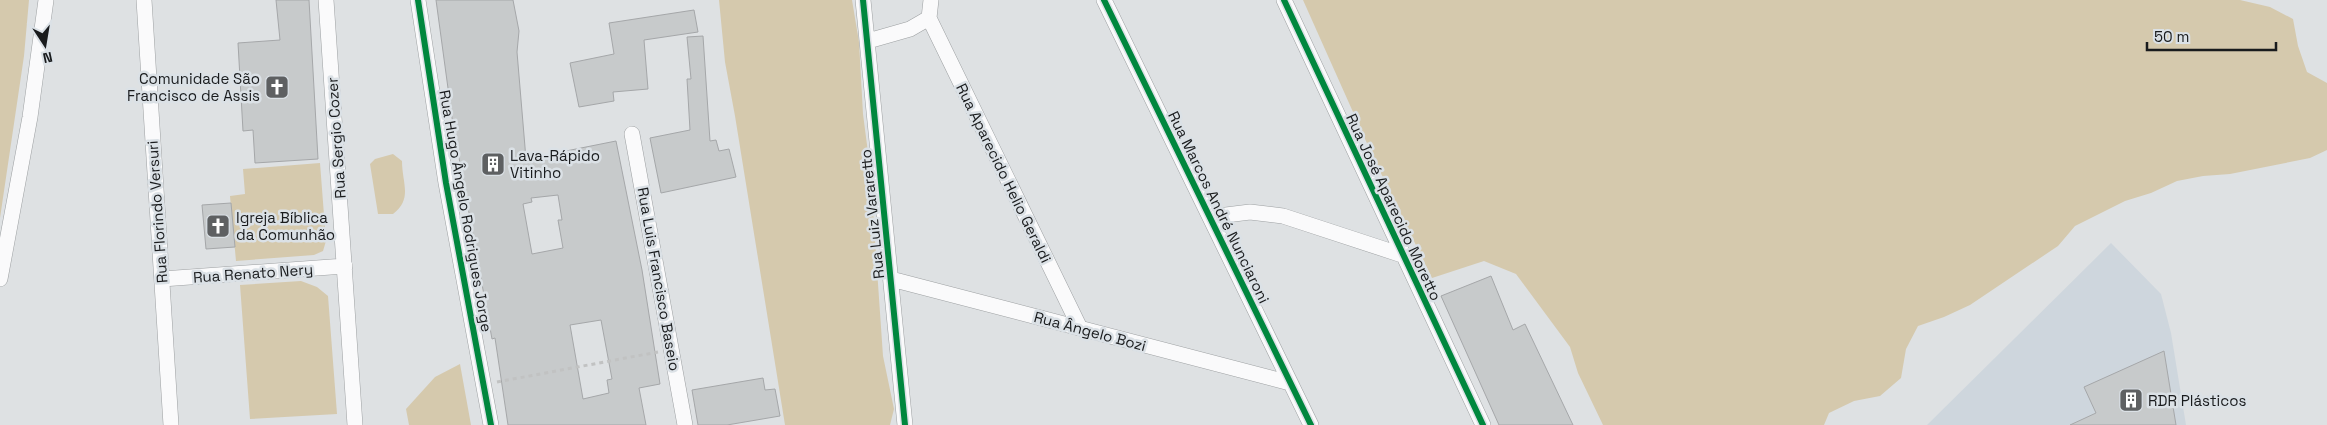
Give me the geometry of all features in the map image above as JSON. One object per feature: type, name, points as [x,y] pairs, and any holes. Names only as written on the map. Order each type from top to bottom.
[{"type":"street","points":[[0,278],[30,117],[46,0]]},
{"type":"street","name":"Rua Florindo Versuri","points":[[144,0],[171,425]]},
{"type":"street","name":"Rua Sergio Cozer","points":[[326,0],[355,425]]},
{"type":"street","name":"Rua Hugo Ângelo Rodrigues Jorge","points":[[418,0],[446,183],[492,425]]},
{"type":"street","name":"Rua Luiz Vararetto","points":[[864,0],[905,425]]},
{"type":"street","points":[[868,41],[910,29],[929,18],[931,0]]},
{"type":"street","name":"Rua Marcos André Nunciaroni","points":[[1104,0],[1311,425]]},
{"type":"street","name":"Rua José Aparecido Moretto","points":[[1284,0],[1483,425]]},
{"type":"street","name":"Rua Aparecido Helio Geraldi","points":[[929,18],[1080,328]]},
{"type":"street","name":"Rua Luis Francisco Baseio","points":[[632,134],[685,425]]},
{"type":"street","points":[[1210,217],[1250,212],[1283,216],[1402,255]]},
{"type":"street","name":"Rua Renato Nery","points":[[162,279],[345,266]]},
{"type":"street","name":"Rua Ângelo Bozi","points":[[890,279],[1290,383]]},
{"type":"path","points":[[484,384],[672,350]]},
{"type":"shaded area","points":[[0,0],[29,0],[24,56],[0,218]]},
{"type":"shaded area","points":[[719,0],[852,0],[859,42],[863,114],[870,168],[883,356],[894,409],[890,425],[785,425],[725,62]]},
{"type":"shaded area","points":[[1303,0],[2240,0],[2270,7],[2293,19],[2298,46],[2307,72],[2327,83],[2327,150],[2310,158],[2230,174],[2203,176],[2177,181],[2151,193],[2125,201],[2075,226],[2058,246],[1970,305],[1918,326],[1906,349],[1901,378],[1880,396],[1854,401],[1829,413],[1824,425],[1603,425],[1578,373],[1570,347],[1516,274],[1484,261],[1432,278],[1374,159]]},
{"type":"shaded area","points":[[393,154],[402,161],[405,196],[399,208],[393,214],[378,214],[370,164],[375,159]]},
{"type":"shaded area","points":[[320,163],[326,241],[323,251],[314,255],[236,261],[230,196],[245,194],[243,169]]},
{"type":"shaded area","points":[[2111,243],[2161,294],[2171,333],[2186,425],[1927,425]]},
{"type":"shaded area","points":[[301,281],[317,287],[328,296],[337,414],[250,419],[240,285]]},
{"type":"shaded area","points":[[460,364],[471,425],[409,425],[406,409],[435,377]]},
{"type":"building","name":"Comunidade São Francisco de Assis","points":[[276,0],[309,0],[318,159],[255,163],[253,130],[243,131],[238,43],[280,40]]},
{"type":"building","points":[[436,0],[513,0],[519,31],[517,52],[526,159],[616,141],[642,270],[660,384],[639,388],[646,425],[508,425],[495,338],[492,339],[453,125]],"holes":[[[558,195],[562,220],[558,220],[563,248],[532,254],[523,204],[532,202],[531,198]],[[601,320],[612,379],[607,380],[609,393],[583,399],[570,325]]]},
{"type":"building","points":[[694,10],[698,32],[644,40],[648,89],[613,92],[614,101],[579,107],[570,63],[614,54],[609,23]]},
{"type":"building","points":[[703,36],[710,141],[716,140],[719,151],[729,149],[736,177],[661,193],[650,138],[690,130],[687,79],[691,79],[687,37]]},
{"type":"building","name":"Igreja Bíblica da Comunhão","points":[[231,203],[235,247],[206,249],[202,205]]},
{"type":"building","points":[[1491,276],[1513,330],[1525,324],[1573,425],[1499,425],[1441,296]]},
{"type":"building","name":"RDR Plásticos","points":[[2164,351],[2176,425],[2070,425],[2096,413],[2084,387]]},
{"type":"building","points":[[763,378],[765,390],[775,389],[780,416],[727,425],[698,425],[692,390]]},
{"type":"cycle path","points":[[418,0],[446,183],[491,425]]},
{"type":"cycle path","points":[[863,0],[905,425]]},
{"type":"cycle path","points":[[1104,0],[1311,425]]},
{"type":"cycle path","points":[[1284,0],[1483,425]]},
{"type":"place","name":"Comunidade São Francisco de Assis","points":[[277,87]]},
{"type":"place","name":"Lava-Rápido Vitinho","points":[[493,164]]},
{"type":"place","name":"Igreja Bíblica da Comunhão","points":[[218,226]]},
{"type":"place","name":"RDR Plásticos","points":[[2131,400]]}]
